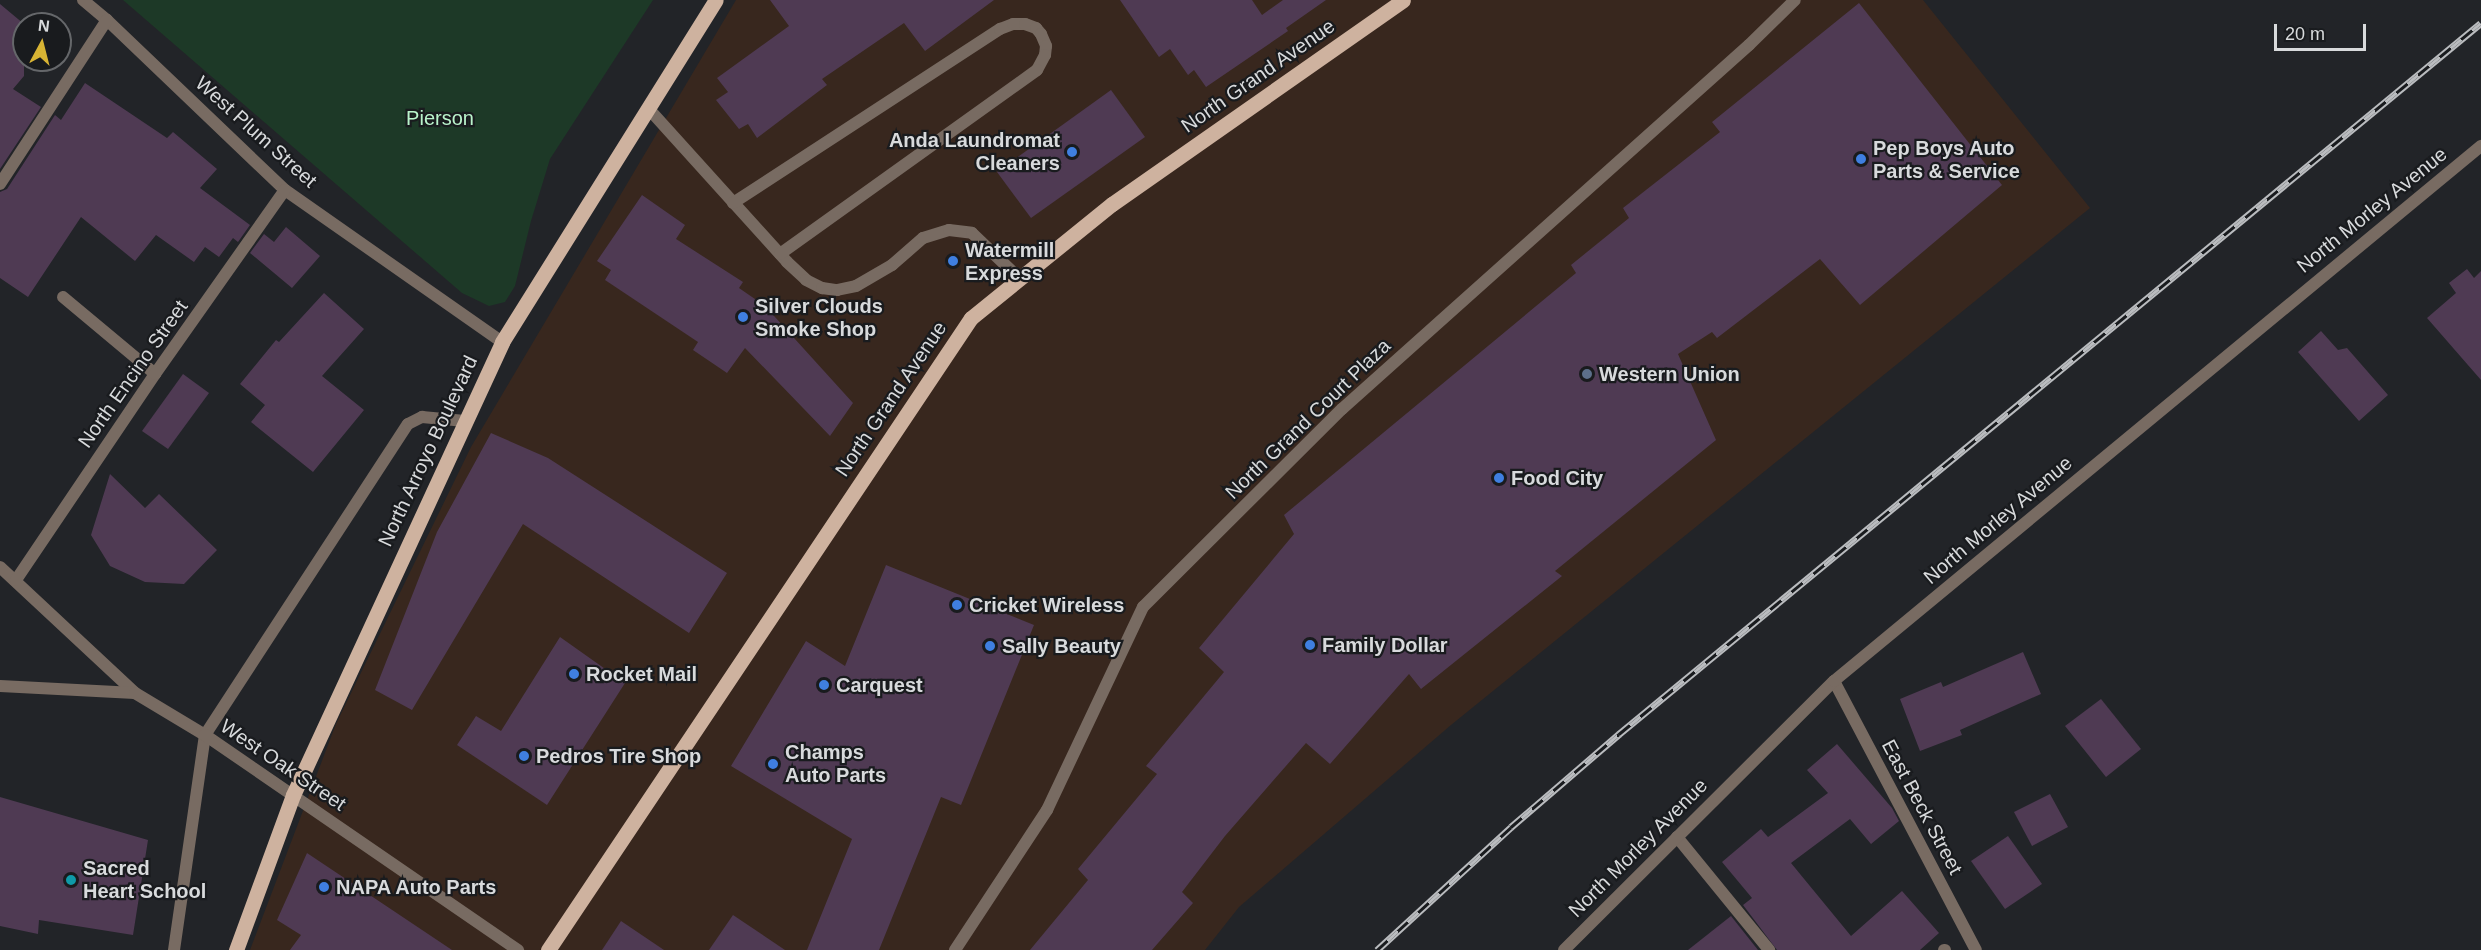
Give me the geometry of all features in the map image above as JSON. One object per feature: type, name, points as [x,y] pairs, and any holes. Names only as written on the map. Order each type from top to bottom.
[{"type":"main road","name":"North Arroyo Boulevard","points":[[236,950],[293,795],[502,342],[716,0]]},
{"type":"main road","name":"North Grand Avenue","points":[[548,950],[971,318],[1113,204],[1403,0]]},
{"type":"street","name":"West Plum Street","points":[[83,0],[107,20],[285,190],[502,342]]},
{"type":"street","name":"North Grand Court Plaza","points":[[955,950],[1047,810],[1143,607],[1342,409],[1749,45],[1795,0]]},
{"type":"street","points":[[0,184],[107,20]]},
{"type":"street","points":[[734,203],[1000,29],[1013,24],[1025,24],[1036,28],[1046,46],[1045,56],[1037,70],[780,254]]},
{"type":"street","points":[[648,108],[780,254],[806,280],[822,288],[837,290],[856,286],[892,265],[923,238],[949,230],[972,233],[1020,279]]},
{"type":"street","name":"North Morley Avenue","points":[[1564,950],[1834,681],[2481,146]]},
{"type":"street","name":"North Encino Street","points":[[16,580],[155,374],[285,190]]},
{"type":"street","points":[[63,297],[155,374]]},
{"type":"street","points":[[174,950],[204,735],[408,424],[422,417],[465,421]]},
{"type":"street","points":[[0,567],[135,693]]},
{"type":"street","name":"East Beck Street","points":[[1834,681],[1976,950]]},
{"type":"street","name":"West Oak Street","points":[[0,686],[135,693],[204,735],[518,950]]},
{"type":"street","points":[[1677,837],[1769,950]]},
{"type":"shaded area","points":[[736,0],[1923,0],[2090,208],[1451,725],[1239,907],[1205,950],[250,950],[336,724],[471,447]]},
{"type":"green space","name":"Pierson","points":[[123,0],[653,0],[550,159],[531,221],[515,286],[505,302],[489,306],[462,293]]},
{"type":"building","points":[[770,0],[994,0],[925,51],[904,23],[822,79],[827,85],[757,138],[748,124],[739,129],[716,100],[728,92],[717,78],[789,26]]},
{"type":"building","points":[[1120,0],[1252,0],[1262,15],[1283,0],[1326,0],[1286,28],[1288,31],[1206,87],[1194,70],[1188,75],[1170,49],[1159,57]]},
{"type":"building","points":[[1859,3],[2002,185],[1860,305],[1820,259],[1717,338],[1712,332],[1678,354],[1716,440],[1555,571],[1562,576],[1421,689],[1409,674],[1330,764],[1306,743],[1225,836],[1182,892],[1193,903],[1152,950],[1030,950],[1088,880],[1078,869],[1157,774],[1146,766],[1224,672],[1199,648],[1294,534],[1284,515],[1576,273],[1571,265],[1629,218],[1623,208],[1720,132],[1712,122]]},
{"type":"building","points":[[0,4],[12,14],[12,72],[24,72],[24,76],[13,89],[41,107],[0,169]]},
{"type":"building","points":[[85,83],[167,138],[173,132],[217,169],[200,188],[250,225],[238,242],[233,238],[219,257],[205,247],[194,262],[156,235],[135,261],[81,217],[28,297],[0,278],[0,192],[7,189],[55,115],[61,120]]},
{"type":"building","points":[[1111,90],[1145,137],[1031,218],[997,172]]},
{"type":"building","points":[[642,195],[685,225],[676,239],[743,282],[739,288],[765,306],[853,403],[830,436],[745,348],[727,373],[693,350],[698,342],[605,280],[611,270],[597,261]]},
{"type":"building","points":[[286,227],[320,256],[292,288],[250,253],[264,234],[274,242]]},
{"type":"building","points":[[2467,269],[2474,278],[2481,271],[2481,380],[2427,318],[2456,293],[2449,283]]},
{"type":"building","points":[[324,293],[364,329],[322,376],[364,410],[313,472],[251,422],[265,405],[240,384],[276,340],[279,342]]},
{"type":"building","points":[[2321,331],[2338,350],[2347,348],[2388,395],[2359,421],[2298,352]]},
{"type":"building","points":[[183,374],[209,393],[168,449],[142,431]]},
{"type":"building","points":[[491,433],[548,458],[727,573],[689,633],[523,524],[412,710],[375,690],[437,532]]},
{"type":"building","points":[[110,474],[145,508],[159,494],[217,550],[184,584],[145,582],[110,566],[91,535]]},
{"type":"building","points":[[886,565],[1034,625],[961,805],[941,797],[879,950],[807,950],[852,839],[731,766],[806,641],[845,666]]},
{"type":"building","points":[[560,637],[625,683],[547,805],[457,745],[476,716],[501,731]]},
{"type":"building","points":[[2023,652],[2041,694],[1960,730],[1962,735],[1920,751],[1900,699],[1941,682],[1943,687]]},
{"type":"building","points":[[2101,699],[2141,749],[2106,777],[2065,726]]},
{"type":"building","points":[[1837,744],[1892,808],[1899,821],[1871,844],[1850,819],[1791,863],[1851,936],[1902,891],[1939,933],[1920,950],[1777,950],[1743,905],[1752,898],[1722,862],[1761,829],[1768,837],[1828,793],[1807,770]]},
{"type":"building","points":[[2050,794],[2068,827],[2032,846],[2014,812]]},
{"type":"building","name":"Sacred Heart School","points":[[0,797],[148,840],[133,935],[39,920],[38,934],[0,926]]},
{"type":"building","points":[[2008,836],[2042,884],[2005,909],[1971,861]]},
{"type":"building","name":"NAPA Auto Parts","points":[[307,853],[452,950],[290,950],[301,935],[277,920]]},
{"type":"building","points":[[733,915],[785,950],[709,950]]},
{"type":"building","points":[[1731,916],[1758,950],[1688,950]]},
{"type":"building","points":[[621,921],[664,950],[602,950]]},
{"type":"railway","points":[[1377,950],[1511,827],[1619,734],[2481,23]]},
{"type":"place","name":"Anda Laundromat Cleaners","points":[[1072,152]]},
{"type":"place","name":"Pep Boys Auto Parts & Service","points":[[1861,159]]},
{"type":"place","name":"Watermill Express","points":[[953,261]]},
{"type":"place","name":"Silver Clouds Smoke Shop","points":[[743,317]]},
{"type":"place","name":"Western Union","points":[[1587,374]]},
{"type":"place","name":"Food City","points":[[1499,478]]},
{"type":"place","name":"Cricket Wireless","points":[[957,605]]},
{"type":"place","name":"Family Dollar","points":[[1310,645]]},
{"type":"place","name":"Sally Beauty","points":[[990,646]]},
{"type":"place","name":"Rocket Mail","points":[[574,674]]},
{"type":"place","name":"Carquest","points":[[824,685]]},
{"type":"place","name":"Pedros Tire Shop","points":[[524,756]]},
{"type":"place","name":"Champs Auto Parts","points":[[773,764]]},
{"type":"place","name":"Sacred Heart School","points":[[71,880]]},
{"type":"place","name":"NAPA Auto Parts","points":[[324,887]]}]
